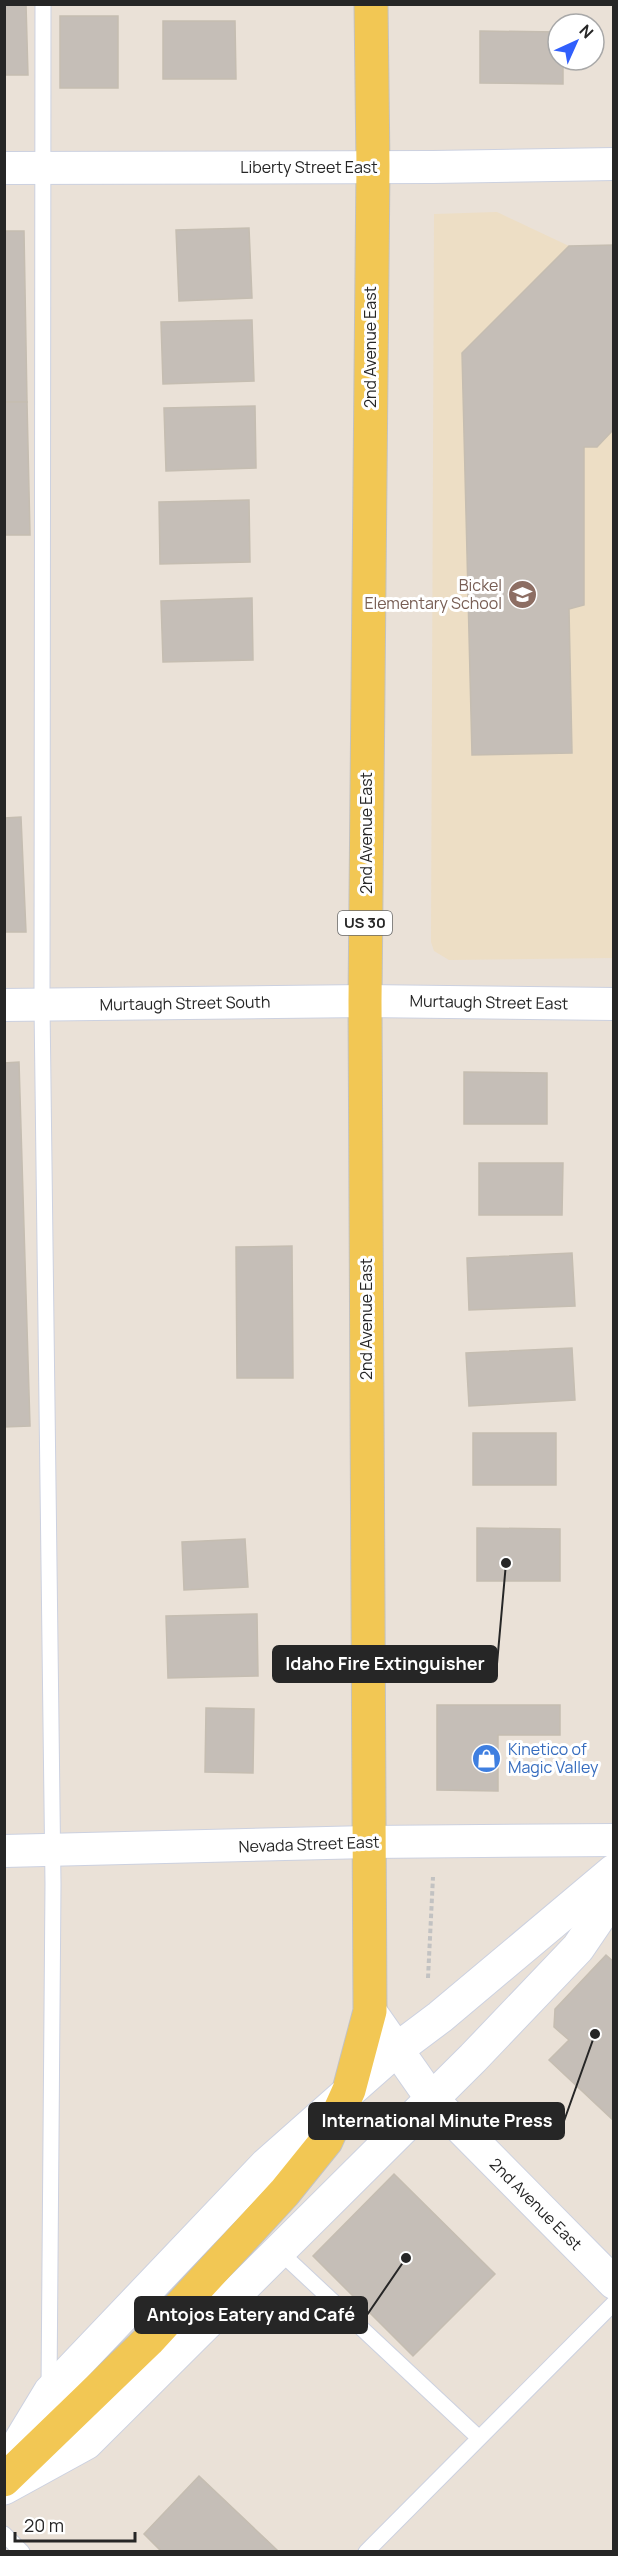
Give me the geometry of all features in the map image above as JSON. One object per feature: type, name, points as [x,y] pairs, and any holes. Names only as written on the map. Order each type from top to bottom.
[{"type":"main road","name":"2nd Avenue East","points":[[4,2480],[148,2341],[284,2193],[326,2141],[349,2090],[370,2011],[365,1000],[373,166],[371,4]]},
{"type":"main road","points":[[4,2468],[50,2392],[267,2164],[396,2050],[440,2017],[614,1871]]},
{"type":"main road","points":[[4,2488],[86,2443],[473,2058],[578,1948],[614,1895]]},
{"type":"street","name":"Liberty Street East","points":[[4,168],[433,167],[614,164]]},
{"type":"street","name":"Murtaugh Street East","points":[[365,1000],[614,1004]]},
{"type":"street","name":"Murtaugh Street South","points":[[4,1005],[365,1000]]},
{"type":"street","name":"Nevada Street East","points":[[4,1851],[368,1842],[614,1840]]},
{"type":"street","name":"2nd Avenue East","points":[[370,2011],[431,2098],[614,2283]]},
{"type":"lane","points":[[43,4],[42,1005],[53,1851],[50,2392]]},
{"type":"lane","points":[[279,2251],[479,2438]]},
{"type":"lane","points":[[366,2552],[614,2303]]},
{"type":"lane","points":[[4,2534],[22,2552]]},
{"type":"path","points":[[428,1985],[433,1874]]},
{"type":"shaded area","name":"Bickel Elementary School","points":[[497,212],[569,246],[613,245],[613,958],[449,960],[434,951],[431,942],[434,214]]},
{"type":"building","points":[[4,4],[26,4],[28,75],[4,75]]},
{"type":"building","points":[[60,16],[118,16],[118,88],[60,88]]},
{"type":"building","points":[[163,21],[235,21],[236,79],[163,79]]},
{"type":"building","points":[[480,31],[546,32],[546,72],[563,72],[563,84],[480,83]]},
{"type":"building","points":[[249,228],[252,298],[179,301],[176,230]]},
{"type":"building","points":[[4,231],[24,231],[27,402],[4,402]]},
{"type":"building","points":[[614,245],[614,429],[597,447],[584,447],[584,605],[569,609],[572,753],[472,755],[462,353],[569,246]]},
{"type":"building","points":[[252,320],[254,381],[163,384],[161,322]]},
{"type":"building","points":[[4,402],[27,402],[30,535],[4,535]]},
{"type":"building","points":[[255,406],[256,468],[166,471],[164,408]]},
{"type":"building","points":[[249,500],[250,562],[160,564],[159,502]]},
{"type":"building","points":[[252,598],[253,660],[163,662],[161,601]]},
{"type":"building","points":[[21,817],[26,932],[4,932],[4,818]]},
{"type":"building","points":[[19,1062],[30,1426],[4,1427],[4,1063]]},
{"type":"building","points":[[464,1072],[547,1073],[547,1124],[464,1124]]},
{"type":"building","points":[[479,1163],[563,1163],[562,1215],[479,1215]]},
{"type":"building","points":[[292,1246],[293,1378],[237,1378],[236,1247]]},
{"type":"building","points":[[572,1253],[575,1306],[469,1310],[467,1258]]},
{"type":"building","points":[[572,1348],[575,1400],[469,1406],[466,1353]]},
{"type":"building","points":[[473,1433],[556,1433],[556,1485],[473,1485]]},
{"type":"building","points":[[477,1528],[560,1529],[560,1581],[477,1581]]},
{"type":"building","points":[[245,1539],[248,1587],[184,1590],[182,1542]]},
{"type":"building","points":[[257,1614],[258,1676],[168,1678],[166,1616]]},
{"type":"building","points":[[437,1705],[560,1705],[560,1735],[498,1735],[498,1791],[437,1790]]},
{"type":"building","points":[[206,1708],[254,1709],[253,1773],[205,1772]]},
{"type":"building","points":[[606,1955],[614,1962],[614,2121],[549,2060],[569,2040],[554,2027],[555,2009]]},
{"type":"building","points":[[394,2174],[495,2274],[413,2356],[313,2256]]},
{"type":"building","points":[[199,2476],[277,2550],[275,2552],[162,2552],[144,2534]]},
{"type":"place","name":"Bickel Elementary School","points":[[523,594]]},
{"type":"place","name":"Idaho Fire Extinguisher","points":[[506,1563]]},
{"type":"place","name":"Kinetico of Magic Valley","points":[[487,1758]]},
{"type":"place","name":"International Minute Press","points":[[595,2034]]},
{"type":"place","name":"Antojos Eatery and Café","points":[[406,2258]]}]
